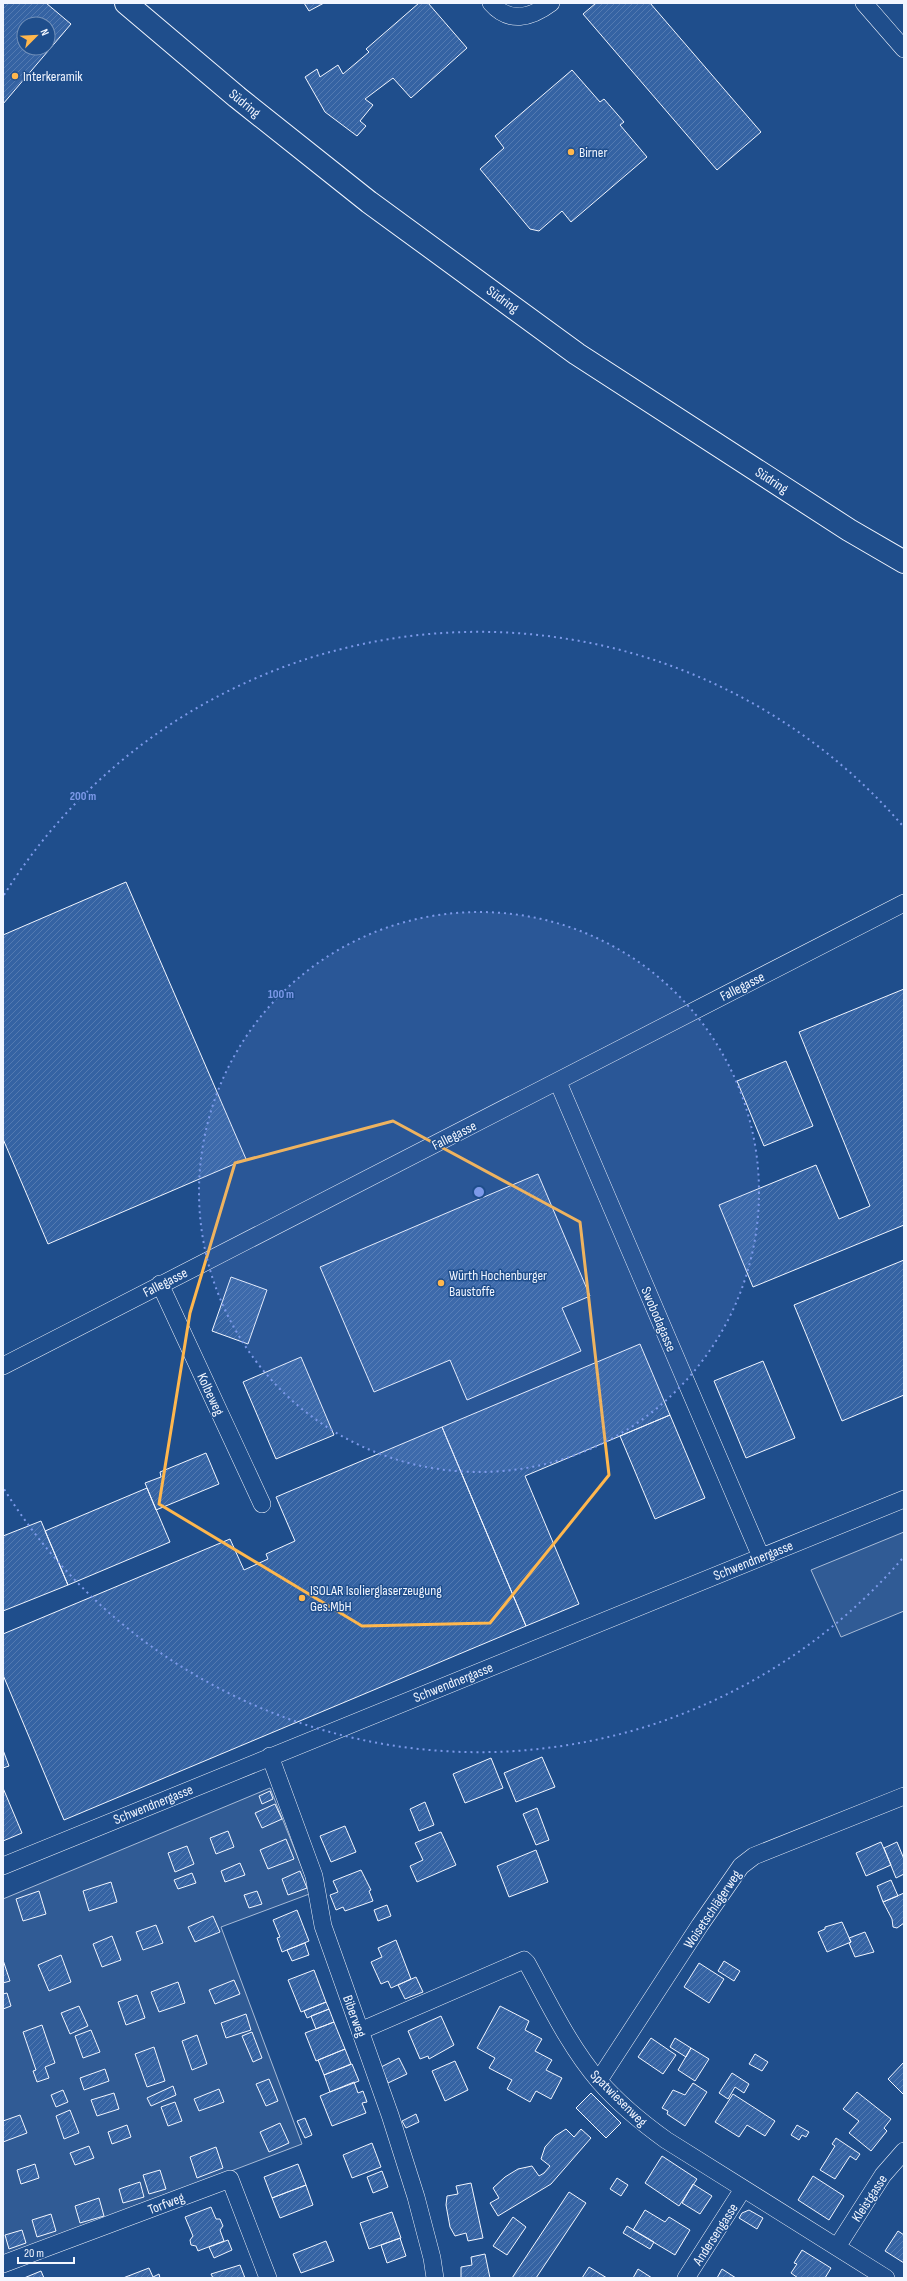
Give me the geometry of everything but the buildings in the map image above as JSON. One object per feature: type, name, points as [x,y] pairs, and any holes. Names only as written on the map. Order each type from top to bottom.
[{"type":"main road","name":"Südring","points":[[126,3],[237,97],[369,202],[577,354],[849,530],[904,562]]},
{"type":"street","points":[[491,3],[498,11],[518,19],[538,13],[550,3]]},
{"type":"street","points":[[864,3],[904,49]]},
{"type":"street","name":"Fallegasse","points":[[3,1366],[904,903]]},
{"type":"street","name":"Swobodagasse","points":[[558,1082],[761,1557]]},
{"type":"street","name":"Kolbeweg","points":[[160,1284],[262,1504]]},
{"type":"street","name":"Schwendnergasse","points":[[3,1866],[904,1499]]},
{"type":"street","name":"Biberweg","points":[[270,1756],[314,1876],[323,1926],[416,2197],[432,2258],[435,2278]]},
{"type":"street","name":"Woisetschlägerweg","points":[[599,2080],[700,1925],[741,1866],[754,1856],[904,1796]]},
{"type":"street","name":"Spatwiesenweg","points":[[360,2031],[524,1960],[574,2047],[599,2080],[636,2118],[743,2189],[886,2278]]},
{"type":"street","name":"Kleistgasse","points":[[837,2247],[883,2175],[904,2151]]},
{"type":"street","name":"Torfweg","points":[[3,2264],[230,2179],[268,2278]]},
{"type":"street","name":"Andersengasse","points":[[686,2278],[743,2189]]},
{"type":"highlighted area","points":[[393,1121],[580,1222],[609,1475],[490,1623],[362,1626],[159,1504],[190,1313],[235,1163]]},
{"type":"shaded area","points":[[904,1532],[904,1611],[841,1637],[811,1570]]},
{"type":"shaded area","points":[[270,1788],[312,1893],[221,1927],[302,2144],[3,2258],[3,1899]]},
{"type":"place","name":"Interkeramik","points":[[15,76]]},
{"type":"place","name":"Birner","points":[[571,152]]},
{"type":"place","name":"Würth Hochenburger Baustoffe","points":[[441,1283]]},
{"type":"place","name":"ISOLAR Isolierglaserzeugung Ges.MbH","points":[[302,1598]]}]
